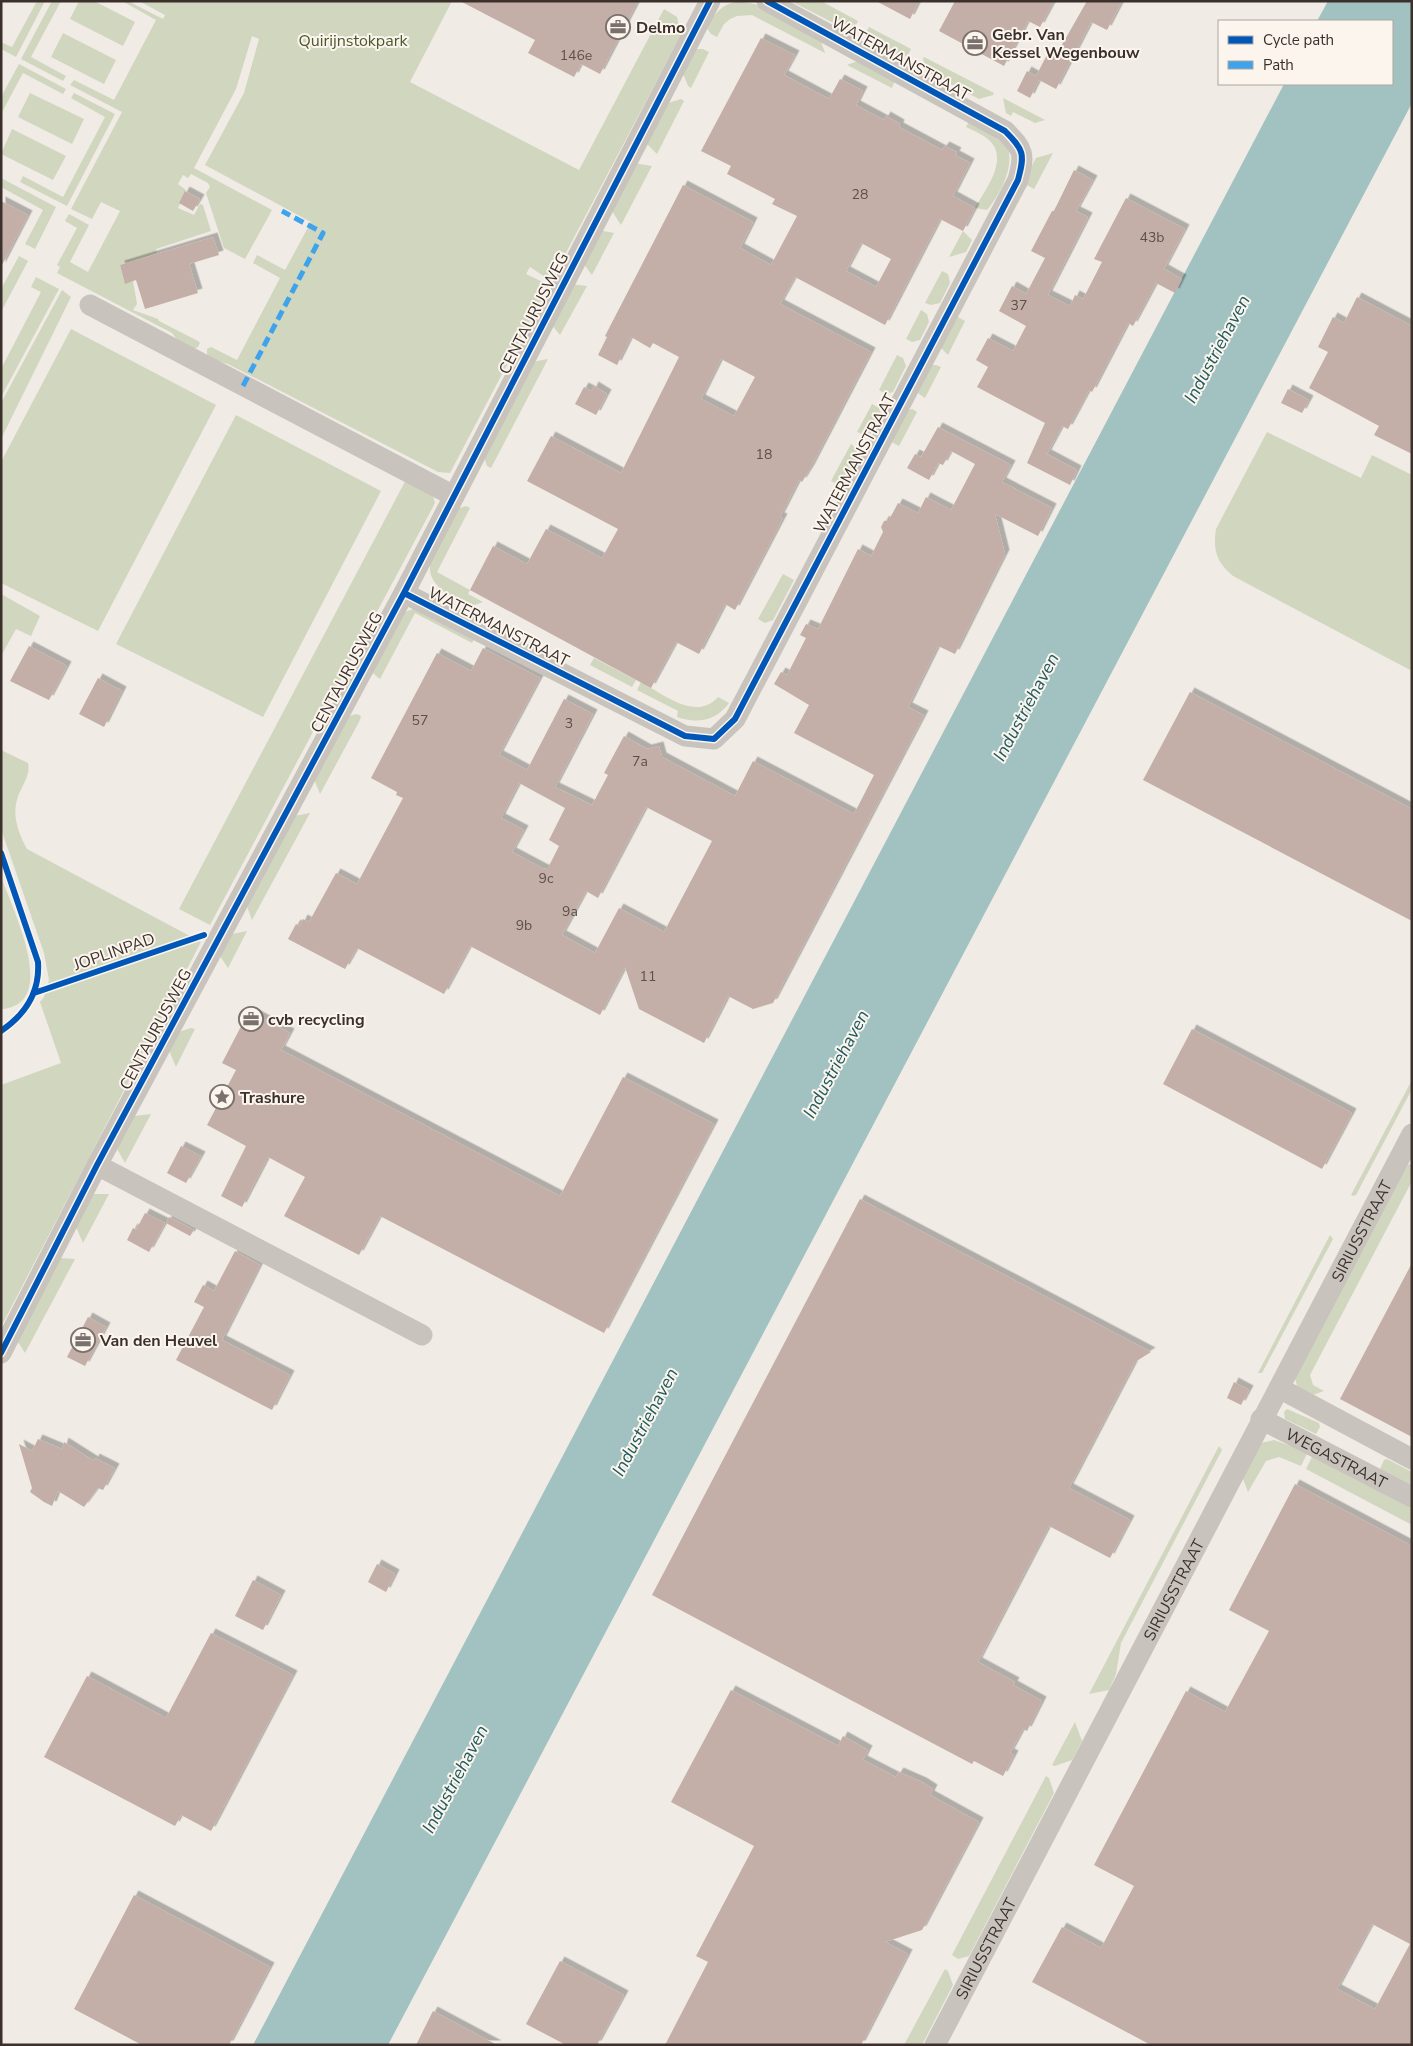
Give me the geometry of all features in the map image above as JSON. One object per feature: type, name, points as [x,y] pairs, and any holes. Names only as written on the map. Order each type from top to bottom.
[{"type":"street","name":"CENTAURUSWEG","points":[[1,1353],[97,1165],[404,593],[710,1]]},
{"type":"street","name":"WATERMANSTRAAT","points":[[404,593],[685,736],[714,739],[735,719],[1018,180],[1023,160],[1020,145],[1005,131],[767,1]]},
{"type":"street","points":[[90,305],[454,496]]},
{"type":"street","name":"SIRIUSSTRAAT","points":[[935,2045],[1412,1134]]},
{"type":"street","points":[[97,1165],[422,1335]]},
{"type":"street","name":"WEGASTRAAT","points":[[1279,1388],[1412,1459]]},
{"type":"street","name":"WEGASTRAAT","points":[[1261,1420],[1412,1498]]},
{"type":"street","points":[[1331,1455],[1345,1424]]},
{"type":"green space","points":[[37,1],[45,1],[16,57],[1,49],[1,42],[12,47]]},
{"type":"green space","points":[[52,1],[61,1],[31,57],[66,76],[63,81],[21,59]]},
{"type":"green space","points":[[79,1],[94,1],[135,22],[123,46],[70,19]]},
{"type":"green space","name":"Quirijnstokpark","points":[[122,1],[128,1],[163,19],[165,15],[139,1],[452,1],[410,82],[579,170],[664,9],[677,17],[681,35],[551,281],[530,267],[526,274],[549,285],[450,473],[438,472],[228,364],[211,359],[207,354],[207,349],[211,347],[237,360],[280,278],[253,263],[257,255],[285,270],[311,222],[205,165],[244,93],[259,39],[252,36],[236,89],[194,168],[272,210],[245,259],[224,248],[206,193],[210,187],[208,183],[191,174],[188,178],[183,175],[178,184],[186,190],[178,208],[194,215],[200,204],[203,205],[211,231],[156,249],[157,253],[120,265],[125,283],[133,281],[137,304],[133,310],[158,319],[198,341],[200,343],[198,347],[194,349],[178,341],[172,333],[57,273],[60,267],[57,265],[77,228],[65,221],[69,214],[89,225],[70,262],[88,272],[120,211],[101,202],[92,219],[71,209],[122,112],[70,85],[74,80],[114,100],[156,20]]},
{"type":"green space","points":[[739,1],[759,5],[819,36],[825,53],[752,15],[737,16],[730,19],[724,24],[717,37],[711,34],[706,27],[716,13],[728,4]]},
{"type":"green space","points":[[791,1],[821,1],[858,21],[854,29],[849,31]]},
{"type":"green space","points":[[869,27],[911,49],[908,55],[900,58],[867,41],[865,34]]},
{"type":"green space","points":[[63,33],[116,60],[104,84],[51,57]]},
{"type":"green space","points":[[694,49],[703,49],[709,52],[691,88],[688,86],[682,71]]},
{"type":"green space","points":[[924,57],[994,93],[993,95],[979,99],[927,72]]},
{"type":"green space","points":[[863,59],[891,74],[894,83],[892,88],[847,65]]},
{"type":"green space","points":[[19,64],[66,89],[63,94],[23,73],[1,114],[1,97]]},
{"type":"green space","points":[[30,93],[84,119],[72,144],[18,117]]},
{"type":"green space","points":[[74,93],[115,114],[67,206],[20,182],[23,176],[63,197],[105,117],[71,98]]},
{"type":"green space","points":[[1003,98],[1045,120],[1035,123],[1013,112],[1011,116],[1006,113]]},
{"type":"green space","points":[[681,99],[684,101],[657,154],[645,142],[665,104]]},
{"type":"green space","points":[[972,116],[1008,148],[1009,164],[1005,181],[997,197],[987,210],[975,208],[993,175],[997,157],[990,141],[966,127]]},
{"type":"green space","points":[[12,129],[66,156],[53,180],[1,154]]},
{"type":"green space","points":[[1053,153],[1034,189],[1023,183],[1036,158]]},
{"type":"green space","points":[[634,163],[652,166],[621,225],[610,208]]},
{"type":"green space","points":[[1,178],[56,207],[35,249],[25,244],[43,210],[1,187]]},
{"type":"green space","points":[[598,230],[614,233],[592,275],[582,262]]},
{"type":"green space","points":[[963,231],[972,240],[966,252],[949,257]]},
{"type":"green space","points":[[19,256],[28,261],[1,312],[1,289]]},
{"type":"green space","points":[[942,271],[948,274],[950,283],[940,303],[931,305],[925,303]]},
{"type":"green space","points":[[36,277],[59,289],[1,397],[1,369],[41,292],[31,287]]},
{"type":"green space","points":[[570,284],[587,286],[560,335],[551,324]]},
{"type":"green space","points":[[62,290],[71,297],[1,439],[1,403]]},
{"type":"green space","points":[[921,310],[927,314],[929,322],[920,340],[912,342],[906,339]]},
{"type":"green space","points":[[958,317],[965,321],[948,355],[938,345]]},
{"type":"green space","points":[[71,329],[216,405],[98,631],[1,583],[1,462]]},
{"type":"green space","points":[[897,355],[903,358],[906,366],[893,392],[886,394],[879,390]]},
{"type":"green space","points":[[548,359],[491,468],[487,466],[482,451],[532,362]]},
{"type":"green space","points":[[927,365],[941,367],[925,398],[919,394],[916,387]]},
{"type":"green space","points":[[872,404],[879,408],[881,414],[871,434],[865,435],[857,432]]},
{"type":"green space","points":[[912,409],[917,412],[899,446],[888,440],[903,411]]},
{"type":"green space","points":[[236,415],[381,491],[263,717],[116,644]]},
{"type":"green space","points":[[1267,432],[1361,478],[1372,455],[1412,475],[1412,671],[1233,576],[1219,561],[1215,543],[1216,529]]},
{"type":"green space","points":[[851,444],[861,453],[845,483],[839,485],[831,481]]},
{"type":"green space","points":[[409,474],[431,489],[435,503],[210,925],[179,909]]},
{"type":"green space","points":[[466,506],[470,508],[437,572],[470,590],[468,594],[483,602],[469,607],[450,596],[438,586],[432,577],[430,567],[436,544],[450,511]]},
{"type":"green space","points":[[783,574],[794,580],[773,620],[765,623],[758,619]]},
{"type":"green space","points":[[1,594],[40,616],[31,636],[16,629],[1,656]]},
{"type":"green space","points":[[416,608],[476,636],[472,643],[415,613],[380,679],[369,670],[405,612]]},
{"type":"green space","points":[[594,658],[636,680],[632,687],[590,665]]},
{"type":"green space","points":[[641,682],[669,699],[690,706],[700,707],[709,704],[718,697],[729,703],[712,717],[699,720],[684,719],[677,717],[678,711],[637,690]]},
{"type":"green space","points":[[357,714],[361,716],[360,720],[320,794],[312,774],[341,718]]},
{"type":"green space","points":[[1,750],[28,763],[28,773],[18,795],[15,812],[19,832],[27,849],[201,942],[1,1327],[1,1085],[61,1063],[40,1002],[44,997],[49,980],[44,953],[1,829]]},
{"type":"green space","points":[[310,813],[252,920],[245,901],[289,817]]},
{"type":"green space","points":[[1,877],[22,931],[28,953],[30,974],[28,991],[19,1003],[1,1009]]},
{"type":"green space","points":[[247,931],[228,968],[218,953],[227,935]]},
{"type":"green space","points":[[191,1028],[195,1029],[176,1067],[168,1048],[176,1033]]},
{"type":"green space","points":[[1412,1080],[1412,1089],[1356,1195],[1351,1195]]},
{"type":"green space","points":[[151,1114],[125,1163],[116,1147],[134,1116]]},
{"type":"green space","points":[[1412,1164],[1412,1181],[1310,1375],[1313,1385],[1324,1391],[1307,1397],[1297,1386],[1295,1378],[1405,1165]]},
{"type":"green space","points":[[93,1194],[109,1194],[83,1243],[76,1227]]},
{"type":"green space","points":[[1330,1235],[1333,1239],[1262,1373],[1258,1373]]},
{"type":"green space","points":[[60,1258],[75,1259],[25,1353],[18,1342]]},
{"type":"green space","points":[[1287,1409],[1319,1423],[1320,1427],[1316,1434],[1285,1419],[1284,1412]]},
{"type":"green space","points":[[1274,1440],[1308,1452],[1301,1466],[1279,1457],[1266,1461],[1248,1492],[1242,1476],[1261,1443]]},
{"type":"green space","points":[[1219,1446],[1222,1450],[1121,1643],[1116,1674],[1109,1690],[1089,1694]]},
{"type":"green space","points":[[1313,1455],[1412,1507],[1412,1525],[1306,1469]]},
{"type":"green space","points":[[1387,1459],[1412,1472],[1412,1486],[1380,1469],[1384,1460]]},
{"type":"green space","points":[[1075,1722],[1082,1741],[1072,1760],[1055,1766],[1052,1765]]},
{"type":"green space","points":[[1046,1776],[1049,1778],[1054,1793],[969,1956],[958,1959],[952,1955]]},
{"type":"green space","points":[[945,1969],[948,1971],[953,1985],[922,2045],[904,2045]]},
{"type":"water","name":"Industriehaven","points":[[1328,1],[1412,1],[1412,103],[388,2045],[253,2045],[1283,85],[1393,85],[1393,20],[1318,20]]},
{"type":"building","points":[[460,1],[638,1],[600,74],[581,64],[574,77],[528,53],[535,40]]},
{"type":"building","points":[[876,1],[919,1],[910,19]]},
{"type":"building","points":[[955,1],[1054,1],[1040,27],[1028,21],[1004,66],[939,31]]},
{"type":"building","points":[[1087,1],[1122,1],[1107,30],[1091,22],[1056,89],[1039,80],[1030,98],[1017,91],[1027,71],[1036,76],[1048,53],[1055,57]]},
{"type":"building","points":[[761,38],[795,55],[784,75],[829,99],[840,79],[863,91],[856,105],[884,120],[886,116],[900,124],[899,127],[942,150],[945,146],[957,152],[955,155],[970,163],[953,196],[975,208],[963,231],[940,219],[885,325],[795,277],[780,304],[871,352],[810,469],[802,482],[799,480],[780,517],[783,518],[735,610],[725,604],[699,654],[676,642],[651,688],[470,590],[493,546],[527,564],[546,529],[602,558],[618,529],[527,481],[551,436],[621,473],[679,357],[653,343],[650,348],[631,337],[617,365],[598,355],[607,337],[605,336],[683,185],[753,222],[740,248],[771,265],[797,216],[772,204],[775,199],[727,174],[731,166],[701,151]],"holes":[[[861,243],[891,259],[876,287],[846,271]],[[721,359],[755,377],[734,416],[701,399]]]},
{"type":"building","points":[[1074,170],[1093,180],[1076,211],[1088,217],[1048,295],[1070,306],[1075,295],[1083,299],[1102,262],[1094,259],[1126,198],[1185,229],[1164,269],[1182,279],[1175,293],[1156,283],[1133,326],[1128,323],[1092,392],[1089,390],[1068,429],[1062,426],[1047,454],[1077,470],[1070,485],[1027,463],[1045,423],[977,387],[988,367],[976,360],[988,338],[1013,351],[1026,326],[999,311],[1012,286],[1026,294],[1045,258],[1031,251],[1052,211],[1054,211]]},
{"type":"building","points":[[185,191],[200,199],[193,211],[179,203]]},
{"type":"building","points":[[1,201],[28,215],[1,267]]},
{"type":"building","points":[[213,237],[219,255],[189,264],[198,293],[145,309],[136,280],[125,284],[120,265]]},
{"type":"building","points":[[1357,297],[1412,326],[1412,454],[1374,435],[1379,426],[1309,388],[1328,352],[1318,347],[1333,317],[1344,323]]},
{"type":"building","points":[[594,386],[607,394],[596,415],[575,404],[584,387],[592,391]]},
{"type":"building","points":[[1288,389],[1309,400],[1302,413],[1281,403]]},
{"type":"building","points":[[938,427],[1011,465],[1002,482],[1052,508],[1038,536],[995,514],[1005,554],[955,654],[938,646],[908,707],[924,715],[773,1003],[753,1009],[728,996],[704,1043],[639,1009],[625,967],[600,1015],[470,946],[444,994],[357,948],[345,969],[288,939],[296,924],[300,926],[303,919],[309,922],[336,873],[357,884],[403,798],[396,795],[397,792],[371,778],[437,653],[471,671],[483,648],[540,678],[499,755],[527,770],[564,699],[593,714],[555,787],[592,805],[608,775],[604,773],[624,736],[647,749],[659,746],[662,757],[735,796],[753,761],[854,814],[874,775],[794,733],[809,705],[774,684],[781,672],[787,675],[806,638],[800,635],[806,624],[818,629],[858,549],[871,556],[883,532],[881,527],[884,521],[889,520],[898,503],[918,513],[926,497],[951,510],[975,464],[951,451],[943,465],[938,463],[929,480],[907,468],[915,454],[921,457]],"holes":[[[519,783],[565,808],[549,840],[559,846],[548,868],[544,869],[512,852],[524,830],[501,818]],[[646,807],[712,841],[664,932],[619,908],[595,953],[562,935],[586,891],[598,898]]]},
{"type":"building","points":[[29,646],[67,666],[49,700],[10,681]]},
{"type":"building","points":[[98,678],[122,691],[104,727],[79,714]]},
{"type":"building","points":[[1190,692],[1412,809],[1412,921],[1143,780]]},
{"type":"building","points":[[249,1011],[290,1033],[281,1050],[560,1196],[623,1077],[714,1124],[604,1333],[380,1216],[359,1255],[284,1216],[305,1177],[268,1157],[242,1207],[221,1196],[246,1146],[207,1125],[236,1070],[222,1063]]},
{"type":"building","points":[[1192,1029],[1352,1113],[1322,1169],[1163,1084]]},
{"type":"building","points":[[181,1146],[201,1156],[186,1183],[167,1173]]},
{"type":"building","points":[[860,1199],[1151,1352],[1135,1362],[1069,1488],[1130,1520],[1110,1558],[1049,1526],[978,1662],[1015,1682],[1013,1685],[1042,1701],[1027,1731],[1023,1729],[1010,1753],[1014,1755],[1003,1776],[974,1761],[972,1764],[652,1595]]},
{"type":"building","points":[[145,1213],[165,1223],[149,1252],[127,1240],[133,1228],[136,1230]]},
{"type":"building","points":[[169,1217],[194,1230],[190,1236],[166,1223]]},
{"type":"building","points":[[235,1251],[260,1265],[222,1340],[290,1375],[272,1410],[176,1360],[204,1307],[194,1302],[203,1285],[214,1291]]},
{"type":"building","points":[[1412,1263],[1412,1437],[1340,1399]]},
{"type":"building","points":[[88,1317],[106,1327],[85,1366],[67,1357]]},
{"type":"building","points":[[1234,1382],[1249,1390],[1241,1405],[1227,1398]]},
{"type":"building","points":[[38,1439],[62,1449],[64,1442],[94,1461],[95,1458],[115,1468],[103,1490],[98,1488],[84,1507],[58,1491],[52,1506],[30,1492],[32,1488],[19,1444],[32,1451]]},
{"type":"building","points":[[1295,1484],[1412,1546],[1412,2045],[1151,2045],[1032,1982],[1062,1927],[1101,1948],[1134,1886],[1094,1865],[1186,1691],[1225,1712],[1269,1631],[1229,1610]],"holes":[[[1372,1924],[1410,1944],[1375,2009],[1337,1989]]]},
{"type":"building","points":[[377,1564],[395,1574],[386,1592],[368,1582]]},
{"type":"building","points":[[253,1580],[281,1595],[263,1630],[235,1616]]},
{"type":"building","points":[[211,1633],[293,1675],[211,1831],[181,1815],[175,1826],[44,1757],[87,1676],[166,1718]]},
{"type":"building","points":[[731,1690],[838,1746],[843,1736],[868,1750],[863,1760],[896,1777],[899,1772],[922,1782],[933,1789],[930,1795],[979,1822],[922,1930],[885,1942],[908,1954],[861,2045],[665,2045],[708,1962],[696,1956],[754,1846],[671,1802]]},
{"type":"building","points":[[134,1895],[270,1967],[229,2045],[142,2045],[74,2009]]},
{"type":"building","points":[[560,1961],[624,1995],[597,2045],[566,2045],[526,2024]]},
{"type":"building","points":[[433,2011],[497,2045],[416,2045]]},
{"type":"marked path","points":[[243,386],[323,233],[282,211]]},
{"type":"cycle path","points":[[1,1353],[97,1165],[404,593],[710,1]]},
{"type":"cycle path","points":[[404,593],[685,736],[714,739],[735,719],[1018,180],[1022,164],[1019,148],[1005,131],[767,1]]},
{"type":"cycle path","points":[[1,853],[38,962],[37,983],[30,1001],[18,1017],[1,1031]]},
{"type":"cycle path","name":"JOPLINPAD","points":[[34,993],[204,935]]},
{"type":"place","name":"Delmo","points":[[618,27]]},
{"type":"place","name":"Gebr. Van Kessel Wegenbouw","points":[[975,43]]},
{"type":"place","name":"cvb recycling","points":[[251,1019]]},
{"type":"place","name":"Trashure","points":[[222,1097]]},
{"type":"place","name":"Van den Heuvel","points":[[83,1340]]}]
